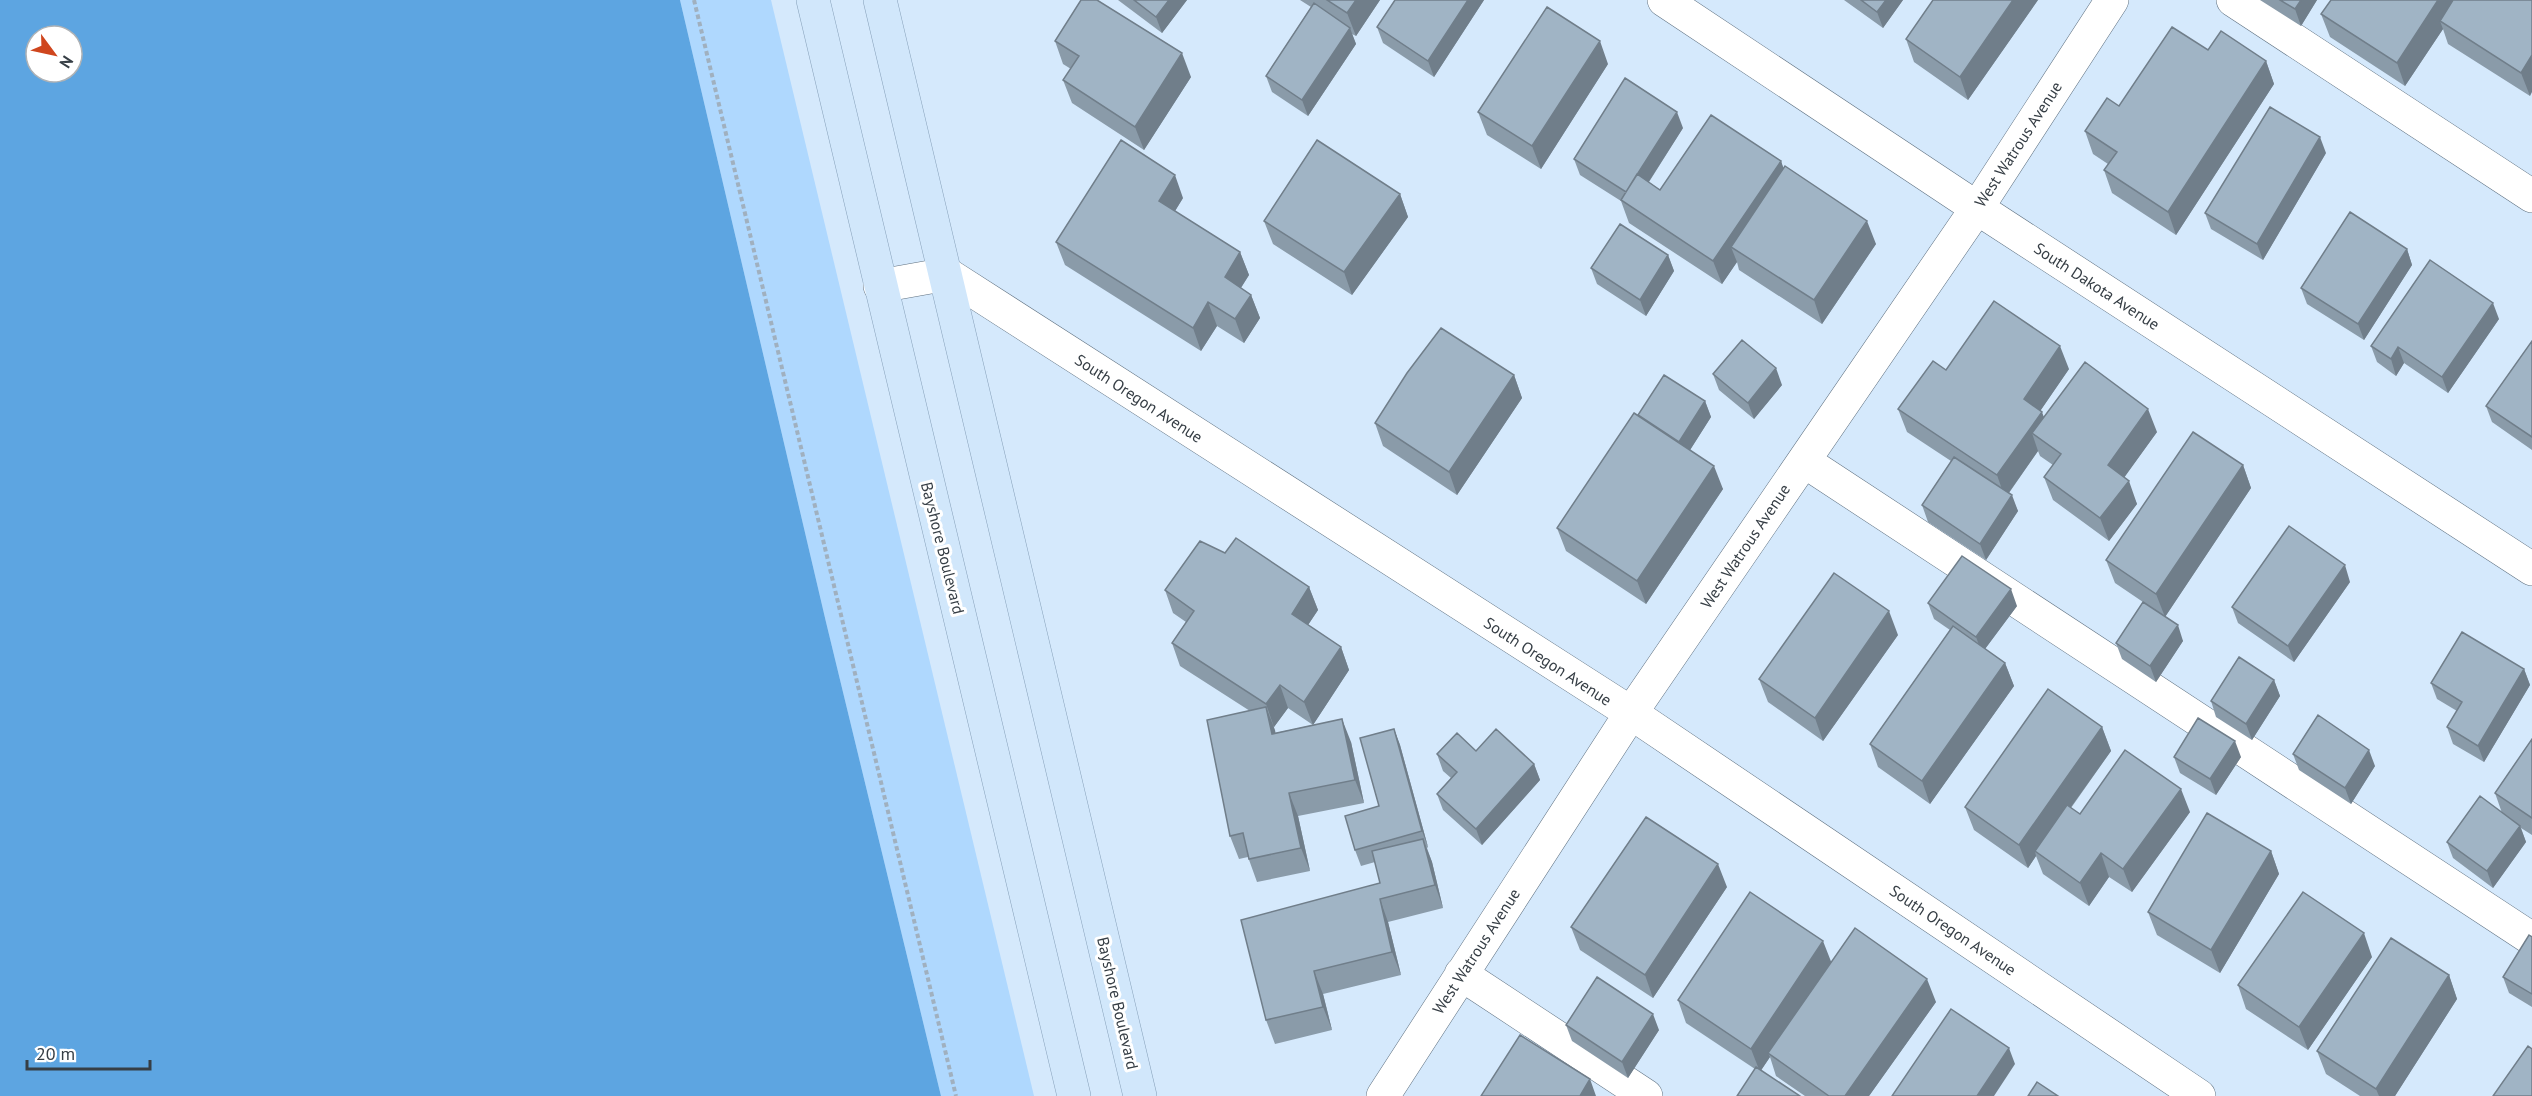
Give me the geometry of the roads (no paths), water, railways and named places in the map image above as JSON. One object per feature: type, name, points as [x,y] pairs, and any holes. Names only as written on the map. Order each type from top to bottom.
[{"type":"main road","name":"Bayshore Boulevard","points":[[813,0],[1074,1096]]},
{"type":"main road","name":"Bayshore Boulevard","points":[[880,0],[947,274],[1140,1096]]},
{"type":"street","name":"South Dakota Avenue","points":[[1664,0],[1977,208],[2532,569]]},
{"type":"street","name":"West Watrous Avenue","points":[[1383,1096],[1631,713],[1977,208],[2112,0]]},
{"type":"street","points":[[2233,0],[2532,196]]},
{"type":"street","points":[[880,286],[947,274]]},
{"type":"street","name":"South Oregon Avenue","points":[[947,274],[1631,713],[2199,1096]]},
{"type":"street","points":[[1804,461],[2532,939]]},
{"type":"street","points":[[1461,974],[1646,1096]]}]
